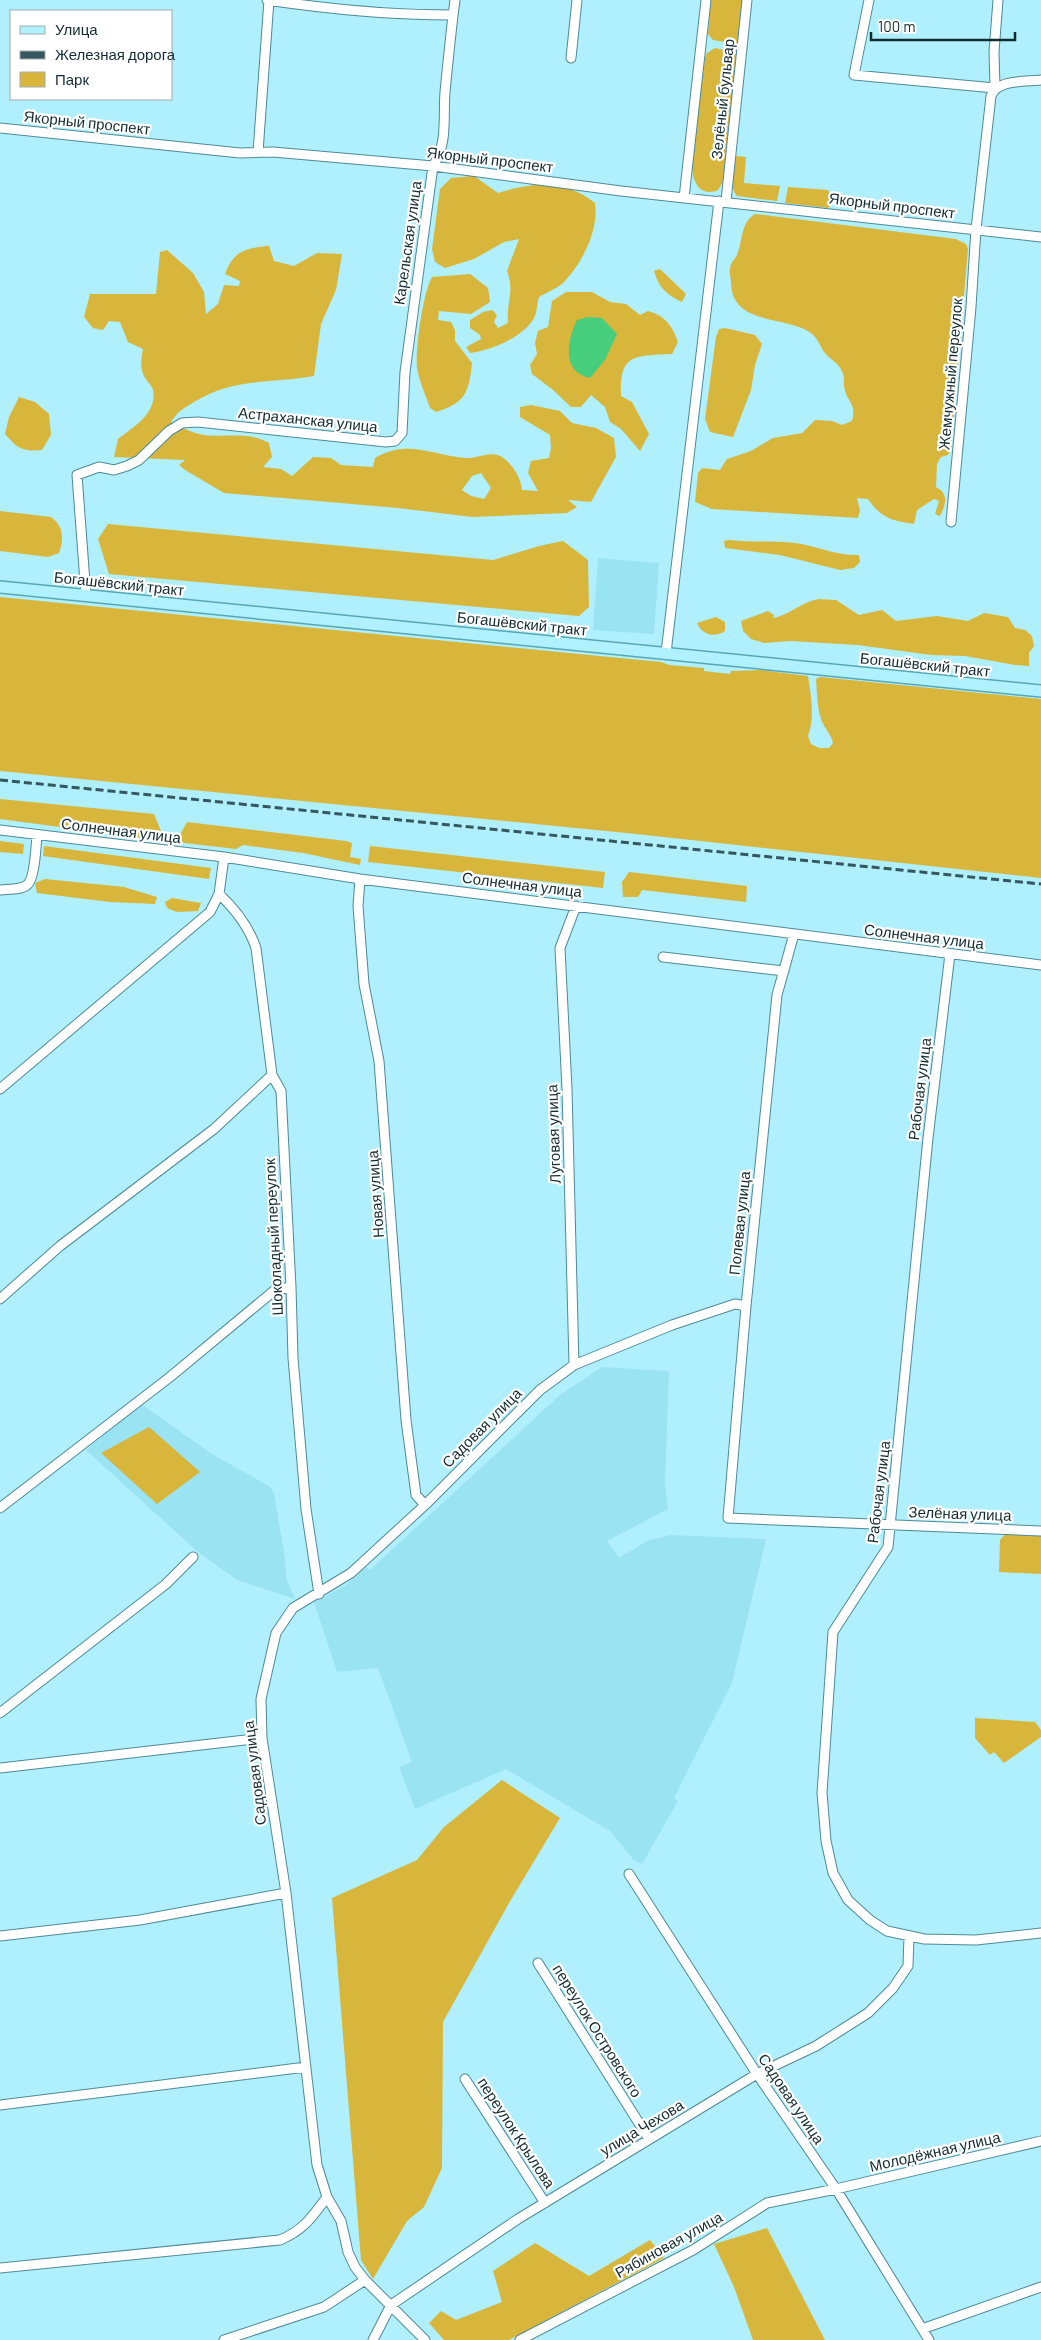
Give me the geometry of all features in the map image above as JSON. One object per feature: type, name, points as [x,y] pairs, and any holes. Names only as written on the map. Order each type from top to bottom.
[{"type":"main road","name":"Богашёвский тракт","points":[[0,588],[1041,691]]},
{"type":"street","points":[[258,152],[269,0],[299,5],[415,16],[453,16]]},
{"type":"street","name":"Карельская улица","points":[[405,372],[433,166],[440,156],[443,140],[445,96],[455,0]]},
{"type":"street","points":[[571,58],[577,0]]},
{"type":"street","name":"Зелёный бульвар","points":[[684,198],[706,0]]},
{"type":"street","name":"Зелёный бульвар","points":[[666,653],[747,0]]},
{"type":"street","points":[[869,0],[854,75],[995,88],[1001,84],[1041,80]]},
{"type":"street","name":"Жемчужный переулок","points":[[951,522],[971,306],[976,230],[991,96],[995,88],[994,52],[998,0]]},
{"type":"street","name":"Якорный проспект","points":[[0,128],[240,153],[258,152],[433,166],[684,198],[1041,237]]},
{"type":"street","name":"Астраханская улица","points":[[86,596],[77,474],[99,467],[114,470],[127,466],[139,460],[169,431],[182,424],[198,422],[395,441],[402,434],[405,372]]},
{"type":"street","name":"Солнечная улица","points":[[0,830],[224,857],[360,879],[1041,965]]},
{"type":"street","points":[[0,890],[25,887],[29,884],[32,877],[37,835]]},
{"type":"street","points":[[0,1089],[210,912],[219,894],[224,857]]},
{"type":"street","name":"Новая улица","points":[[360,879],[358,906],[364,984],[379,1062],[406,1420],[416,1495],[425,1505]]},
{"type":"street","name":"Шоколадный переулок","points":[[219,894],[232,906],[252,934],[256,948],[272,1075],[281,1091],[292,1287],[293,1358],[306,1509],[319,1594]]},
{"type":"street","name":"Луговая улица","points":[[574,1365],[567,1089],[560,948],[576,906]]},
{"type":"street","name":"Полевая улица","points":[[728,1518],[746,1306],[777,996],[794,934]]},
{"type":"street","name":"Рабочая улица","points":[[950,954],[928,1138],[888,1547],[833,1632],[822,1793],[826,1841],[833,1873],[848,1900],[870,1920],[887,1931],[924,1939],[976,1940],[1041,1933]]},
{"type":"street","points":[[662,957],[784,971]]},
{"type":"street","points":[[0,1299],[60,1246],[214,1129],[272,1075]]},
{"type":"street","points":[[0,1508],[170,1378],[276,1290],[292,1287]]},
{"type":"street","name":"Садовая улица","points":[[425,2340],[365,2280],[348,2252],[341,2221],[327,2197],[317,2165],[286,1893],[262,1738],[262,1699],[276,1633],[293,1608],[351,1573],[425,1505],[540,1390],[574,1365],[672,1324],[735,1304],[746,1306]]},
{"type":"street","name":"Зелёная улица","points":[[728,1518],[1041,1531]]},
{"type":"street","points":[[0,1713],[166,1584],[193,1557]]},
{"type":"street","points":[[0,1768],[262,1738]]},
{"type":"street","name":"Садовая улица","points":[[629,1874],[757,2074],[836,2189],[929,2340]]},
{"type":"street","points":[[0,1936],[140,1920],[286,1893]]},
{"type":"street","name":"улица Чехова","points":[[373,2340],[392,2305],[545,2203],[757,2074],[816,2046],[868,2013],[893,1988],[908,1966],[909,1936]]},
{"type":"street","name":"переулок Островского","points":[[538,1964],[649,2139]]},
{"type":"street","points":[[0,2105],[306,2067]]},
{"type":"street","name":"переулок Крылова","points":[[464,2079],[545,2203]]},
{"type":"street","name":"Молодёжная улица","points":[[836,2189],[1041,2141]]},
{"type":"street","name":"Рябиновая улица","points":[[520,2340],[693,2250],[767,2203],[836,2189]]},
{"type":"street","points":[[0,2268],[280,2240],[294,2234],[305,2226],[327,2197]]},
{"type":"street","points":[[224,2340],[324,2307],[365,2280]]},
{"type":"street","points":[[922,2329],[1041,2287]]},
{"type":"shaded area","points":[[588,317],[602,318],[617,334],[605,360],[590,378],[581,375],[574,369],[569,354],[573,328],[577,320]]},
{"type":"shaded area","points":[[598,558],[659,563],[654,634],[593,630]]},
{"type":"shaded area","points":[[602,1367],[669,1371],[665,1482],[668,1509],[607,1541],[619,1558],[649,1540],[671,1535],[766,1539],[732,1683],[674,1798],[678,1801],[642,1864],[633,1859],[610,1831],[506,1769],[415,1809],[399,1767],[412,1762],[378,1668],[337,1672],[314,1602],[346,1585],[366,1567],[370,1570],[560,1395]]},
{"type":"shaded area","points":[[141,1404],[212,1454],[269,1486],[274,1493],[285,1558],[286,1578],[295,1599],[237,1580],[199,1553],[86,1450]]},
{"type":"green space","points":[[711,0],[744,0],[737,44],[713,40],[708,34]]},
{"type":"green space","points":[[715,48],[734,52],[738,58],[723,182],[718,190],[706,192],[701,190],[695,182],[692,165],[705,58],[707,53]]},
{"type":"green space","points":[[735,156],[746,157],[744,183],[780,186],[777,201],[737,196],[732,182]]},
{"type":"green space","points":[[474,176],[498,193],[536,185],[560,186],[584,195],[595,203],[596,213],[592,234],[578,264],[562,283],[539,297],[534,318],[528,327],[513,338],[496,346],[487,350],[470,353],[466,347],[481,339],[480,335],[470,328],[470,320],[483,312],[492,310],[497,315],[494,322],[498,328],[508,323],[510,285],[507,271],[519,239],[504,242],[474,259],[445,268],[435,262],[432,249],[440,189],[451,178]]},
{"type":"green space","points":[[788,187],[828,190],[831,196],[829,208],[785,203]]},
{"type":"green space","points":[[755,214],[956,239],[966,244],[968,249],[951,450],[948,455],[941,457],[937,464],[936,487],[945,496],[944,507],[940,516],[935,514],[939,501],[934,499],[917,510],[914,524],[888,518],[868,499],[857,498],[860,510],[858,518],[712,509],[695,502],[698,473],[702,468],[720,470],[727,459],[751,451],[773,438],[802,433],[815,420],[832,421],[842,425],[852,421],[853,410],[845,391],[842,370],[824,352],[813,335],[800,327],[750,313],[740,306],[734,297],[730,274],[732,262],[739,250],[744,227]]},
{"type":"green space","points":[[269,246],[274,261],[294,266],[317,253],[342,254],[336,290],[321,324],[314,376],[238,385],[224,389],[209,394],[187,406],[171,422],[187,430],[204,435],[245,436],[261,439],[269,443],[272,457],[263,467],[281,469],[292,476],[313,457],[331,458],[341,465],[373,467],[375,458],[387,452],[398,450],[420,450],[465,458],[491,454],[506,460],[517,474],[522,490],[538,491],[528,473],[531,461],[549,458],[551,448],[550,435],[520,417],[520,407],[531,405],[560,411],[572,423],[596,428],[614,438],[616,457],[591,502],[568,500],[577,507],[567,513],[472,517],[398,508],[224,493],[179,465],[185,460],[114,457],[118,439],[148,413],[153,398],[153,390],[142,370],[141,359],[143,349],[128,342],[120,322],[109,321],[103,330],[93,328],[84,317],[90,294],[156,294],[160,252],[167,250],[193,273],[204,292],[206,314],[218,304],[224,285],[239,286],[240,281],[225,274],[232,260],[247,249]],"holes":[[[481,473],[491,488],[484,499],[471,496],[462,490],[472,476]]]},
{"type":"green space","points":[[660,269],[686,294],[682,302],[668,294],[661,286],[654,271]]},
{"type":"green space","points":[[470,274],[488,288],[490,302],[471,314],[439,311],[438,320],[451,322],[455,330],[455,341],[472,363],[469,382],[464,395],[453,405],[436,412],[430,408],[417,368],[418,335],[426,295],[432,277]]},
{"type":"green space","points":[[566,292],[592,292],[610,302],[626,304],[640,315],[648,311],[654,313],[667,322],[676,336],[678,342],[672,354],[639,357],[627,364],[623,372],[621,396],[632,402],[649,434],[640,451],[621,429],[610,422],[605,407],[591,395],[581,407],[571,407],[532,374],[530,365],[537,354],[535,343],[538,331],[548,327],[552,301]]},
{"type":"green space","points":[[725,328],[755,335],[762,344],[755,365],[751,390],[733,437],[710,432],[705,419],[716,337],[719,329]]},
{"type":"green space","points":[[19,397],[35,402],[49,414],[51,435],[42,450],[25,450],[20,448],[5,434],[9,417]]},
{"type":"green space","points":[[0,511],[51,517],[61,529],[62,543],[59,553],[48,557],[0,551]]},
{"type":"green space","points":[[108,524],[493,560],[563,541],[588,560],[589,607],[579,616],[109,574],[98,539]]},
{"type":"green space","points":[[724,541],[803,544],[843,554],[859,555],[860,562],[854,568],[840,570],[780,555],[725,548]]},
{"type":"green space","points":[[0,597],[661,662],[669,665],[704,668],[704,671],[730,674],[731,671],[761,670],[808,676],[812,714],[808,736],[811,744],[819,748],[829,748],[833,743],[822,722],[819,710],[816,679],[820,677],[1041,699],[1041,878],[636,834],[0,771]]},
{"type":"green space","points":[[819,599],[836,600],[859,615],[882,610],[896,621],[937,616],[968,621],[984,613],[1008,617],[1015,628],[1025,630],[1032,636],[1034,646],[1029,653],[1029,666],[965,656],[931,655],[858,645],[790,641],[764,643],[751,639],[743,631],[741,621],[768,611],[774,615],[773,618]]},
{"type":"green space","points":[[716,617],[725,622],[725,631],[721,633],[713,635],[705,633],[697,623]]},
{"type":"green space","points":[[0,799],[154,814],[165,841],[0,819]]},
{"type":"green space","points":[[187,822],[346,841],[352,843],[350,857],[361,859],[360,865],[303,853],[243,845],[236,849],[176,842]]},
{"type":"green space","points":[[0,841],[24,844],[23,854],[0,852]]},
{"type":"green space","points":[[44,846],[211,868],[209,879],[43,856]]},
{"type":"green space","points":[[370,846],[605,872],[603,888],[368,862]]},
{"type":"green space","points":[[629,872],[747,886],[746,902],[642,890],[638,897],[623,897],[622,882]]},
{"type":"green space","points":[[45,879],[124,887],[157,897],[155,904],[110,902],[37,893],[35,883]]},
{"type":"green space","points":[[172,898],[201,903],[198,911],[177,912],[167,908],[165,902]]},
{"type":"green space","points":[[149,1427],[200,1472],[157,1504],[101,1453]]},
{"type":"green space","points":[[1006,1533],[1041,1535],[1041,1574],[999,1572],[1000,1540]]},
{"type":"green space","points":[[975,1718],[1035,1722],[1041,1730],[1041,1737],[1004,1763],[994,1752],[990,1755],[975,1738]]},
{"type":"green space","points":[[502,1780],[560,1818],[509,1903],[443,2022],[442,2168],[424,2207],[407,2221],[373,2279],[361,2260],[332,1898],[417,1860],[444,1827]]},
{"type":"green space","points":[[767,2228],[825,2340],[753,2340],[734,2287],[714,2244]]},
{"type":"green space","points":[[650,2240],[664,2258],[509,2340],[444,2340],[429,2323],[441,2311],[456,2320],[502,2302],[493,2271],[535,2243],[589,2276]]},
{"type":"railway","points":[[0,780],[1041,884]]}]
